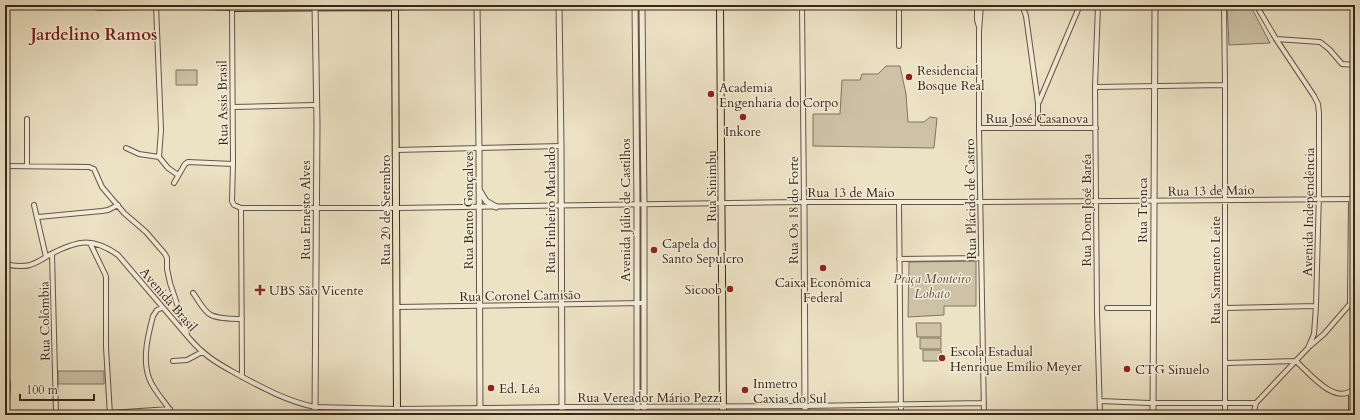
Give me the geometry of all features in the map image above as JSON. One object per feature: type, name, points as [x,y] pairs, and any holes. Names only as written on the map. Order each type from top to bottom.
[{"type":"main road","name":"Rua Sinimbu","points":[[720,5],[723,415]]},
{"type":"main road","points":[[232,7],[395,6]]},
{"type":"main road","name":"Rua 20 de Setembro","points":[[395,6],[396,150],[400,208],[397,217],[397,412]]},
{"type":"street","points":[[80,5],[101,8],[168,5],[232,7]]},
{"type":"street","points":[[395,6],[454,5]]},
{"type":"street","name":"Rua Bento Gonçalves","points":[[477,5],[480,189],[480,415]]},
{"type":"street","name":"Rua Pinheiro Machado","points":[[558,5],[561,146],[562,415]]},
{"type":"street","name":"Avenida Júlio de Castilhos","points":[[635,5],[637,415]]},
{"type":"street","name":"Avenida Júlio de Castilhos","points":[[642,5],[644,415]]},
{"type":"street","name":"Rua Os 18 do Forte","points":[[802,5],[805,415]]},
{"type":"street","points":[[899,5],[899,46]]},
{"type":"street","name":"Rua Plácido de Castro","points":[[977,5],[977,20],[980,31]]},
{"type":"street","name":"Rua Plácido de Castro","points":[[981,5],[979,128],[984,415]]},
{"type":"street","points":[[1022,5],[1026,16],[1038,103],[1038,128]]},
{"type":"street","points":[[1038,103],[1080,5]]},
{"type":"street","name":"Rua Dom José Baréa","points":[[1098,5],[1095,87],[1097,313],[1100,415]]},
{"type":"street","name":"Rua Tronca","points":[[1153,415],[1153,86],[1155,5]]},
{"type":"street","name":"Rua Sarmento Leite","points":[[1224,5],[1225,415]]},
{"type":"street","name":"Avenida Independência","points":[[1253,415],[1256,403],[1308,348],[1314,334],[1319,199],[1318,104],[1256,5]]},
{"type":"street","points":[[156,6],[161,130],[159,157]]},
{"type":"street","name":"Rua Ernesto Alves","points":[[315,6],[315,415]]},
{"type":"street","name":"Rua Assis Brasil","points":[[232,7],[234,164],[232,200],[234,205],[241,208]]},
{"type":"street","points":[[1276,38],[1320,42],[1329,49],[1342,64],[1355,65]]},
{"type":"street","points":[[1095,87],[1225,85]]},
{"type":"street","points":[[233,107],[316,105]]},
{"type":"street","points":[[27,119],[27,166]]},
{"type":"street","name":"Rua José Casanova","points":[[979,128],[1096,128]]},
{"type":"street","points":[[396,150],[561,146]]},
{"type":"street","points":[[126,148],[138,154],[159,157],[168,168],[178,175]]},
{"type":"street","points":[[174,183],[186,162],[234,164]]},
{"type":"street","points":[[5,166],[94,168],[102,186],[124,213],[146,232],[165,254],[167,258],[167,269],[170,283],[189,338]]},
{"type":"street","points":[[480,189],[486,201],[496,207]]},
{"type":"street","points":[[1308,348],[1324,334],[1350,302],[1353,199]]},
{"type":"street","name":"Rua 13 de Maio","points":[[241,208],[316,209],[804,202],[1353,199]]},
{"type":"street","points":[[899,202],[901,415]]},
{"type":"street","points":[[34,205],[46,257]]},
{"type":"street","points":[[38,217],[108,210],[118,205]]},
{"type":"street","points":[[241,208],[242,377]]},
{"type":"street","points":[[637,232],[644,231]]},
{"type":"street","points":[[90,243],[105,274],[106,347],[110,414]]},
{"type":"street","name":"Avenida Brasil","points":[[5,264],[24,266],[31,264],[71,244],[90,243],[106,247],[118,255],[162,308],[202,352],[216,362],[278,396],[315,407]]},
{"type":"street","name":"Rua Colômbia","points":[[52,254],[56,413]]},
{"type":"street","points":[[637,255],[644,255]]},
{"type":"street","points":[[900,259],[981,258]]},
{"type":"street","points":[[637,276],[644,276]]},
{"type":"street","points":[[193,293],[210,315],[222,318],[242,319]]},
{"type":"street","name":"Rua Coronel Camisão","points":[[397,307],[644,304]]},
{"type":"street","points":[[1225,308],[1316,306]]},
{"type":"street","points":[[162,308],[157,310],[153,316],[146,356],[149,378],[170,409],[172,415]]},
{"type":"street","points":[[1107,308],[1154,308]]},
{"type":"street","points":[[636,332],[644,332]]},
{"type":"street","points":[[173,361],[187,360],[202,352]]},
{"type":"street","points":[[636,354],[644,354]]},
{"type":"street","points":[[1225,362],[1296,361],[1332,393],[1342,394],[1351,392],[1355,388]]},
{"type":"street","points":[[5,364],[6,415]]},
{"type":"street","points":[[636,378],[644,378]]},
{"type":"street","points":[[1351,392],[1351,415]]},
{"type":"street","points":[[1100,401],[1154,403],[1256,403]]},
{"type":"street","name":"Rua Vereador Mário Pezzi","points":[[315,407],[397,412],[480,408],[723,407],[984,403]]},
{"type":"street","points":[[49,415],[56,413],[110,414],[170,409]]},
{"type":"green space","points":[[1227,5],[1250,5],[1270,43],[1229,45]]},
{"type":"green space","points":[[886,66],[900,66],[906,94],[908,122],[924,122],[930,117],[937,118],[934,148],[813,146],[813,114],[840,114],[842,80],[860,80],[862,74],[878,74]]},
{"type":"green space","points":[[176,70],[197,70],[197,85],[176,85]]},
{"type":"green space","name":"Praça Monteiro Lobato","points":[[976,261],[976,306],[944,306],[944,315],[908,317],[909,262]]},
{"type":"green space","points":[[916,323],[941,323],[941,337],[917,337]]},
{"type":"green space","points":[[920,338],[941,338],[941,349],[920,349]]},
{"type":"green space","points":[[923,350],[941,350],[942,361],[923,361]]},
{"type":"green space","points":[[58,371],[104,371],[104,384],[58,384]]},
{"type":"place","name":"Residencial Bosque Real","points":[[909,77]]},
{"type":"place","name":"Academia Engenharia do Corpo","points":[[711,94]]},
{"type":"place","name":"Inkore","points":[[743,117]]},
{"type":"place","name":"Capela do Santo Sepulcro","points":[[654,250]]},
{"type":"place","name":"Caixa Econômica Federal","points":[[823,268]]},
{"type":"place","name":"Sicoob","points":[[730,289]]},
{"type":"place","name":"UBS São Vicente","points":[[260,290]]},
{"type":"place","name":"Escola Estadual Henrique Emílio Meyer","points":[[942,358]]},
{"type":"place","name":"CTG Sinuelo","points":[[1127,369]]},
{"type":"place","name":"Ed. Léa","points":[[491,388]]},
{"type":"place","name":"Inmetro Caxias do Sul","points":[[745,390]]},
{"type":"district","name":"Jardelino Ramos","points":[[94,34]]}]
